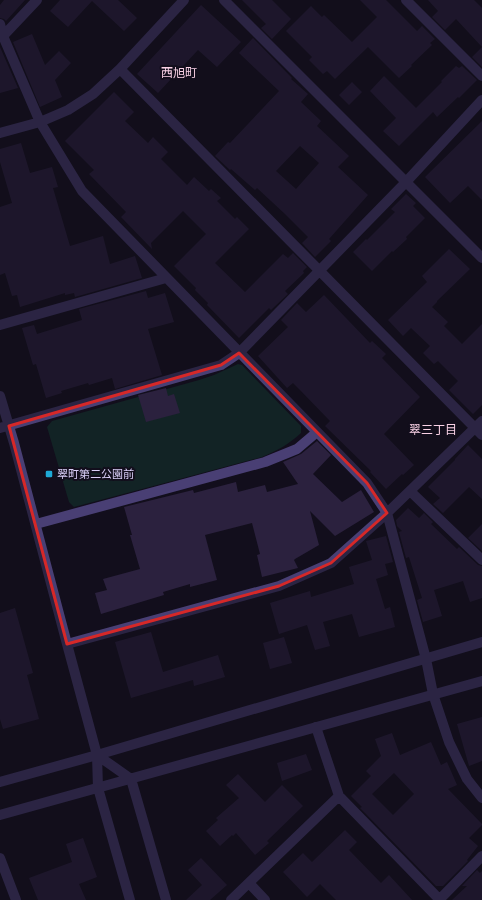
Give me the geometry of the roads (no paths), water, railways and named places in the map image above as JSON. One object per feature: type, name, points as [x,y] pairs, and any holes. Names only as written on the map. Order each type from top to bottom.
[{"type":"street","points":[[3,36],[37,0]]},
{"type":"street","points":[[0,133],[40,122],[68,110],[93,94],[120,69],[184,0]]},
{"type":"street","points":[[224,0],[482,258]]},
{"type":"street","points":[[406,0],[482,76]]},
{"type":"street","points":[[0,24],[3,36],[40,122],[82,191],[367,483],[388,513],[426,659],[433,694],[449,742],[467,779],[482,798]]},
{"type":"street","points":[[120,69],[478,432]]},
{"type":"street","points":[[5,427],[221,365],[239,353],[406,182],[482,100]]},
{"type":"street","points":[[0,325],[166,278]]},
{"type":"street","points":[[0,396],[5,427],[36,524],[97,755],[98,788],[130,900]]},
{"type":"street","points":[[67,644],[278,586],[331,563],[478,432],[482,421]]},
{"type":"street","points":[[36,524],[265,462],[297,449],[317,432]]},
{"type":"street","points":[[410,491],[482,560]]},
{"type":"street","points":[[0,782],[482,642]]},
{"type":"street","points":[[0,815],[482,681]]},
{"type":"street","points":[[316,727],[338,796],[440,900],[482,856]]},
{"type":"street","points":[[97,755],[131,778],[166,900]]},
{"type":"street","points":[[231,900],[338,796]]},
{"type":"street","points":[[0,858],[16,900]]},
{"type":"street","points":[[249,883],[265,900]]},
{"type":"place","name":"翠町第二公園前","points":[[49,474]]},
{"type":"district","name":"西旭町","points":[[179,73]]},
{"type":"district","name":"翠三丁目","points":[[433,430]]}]
